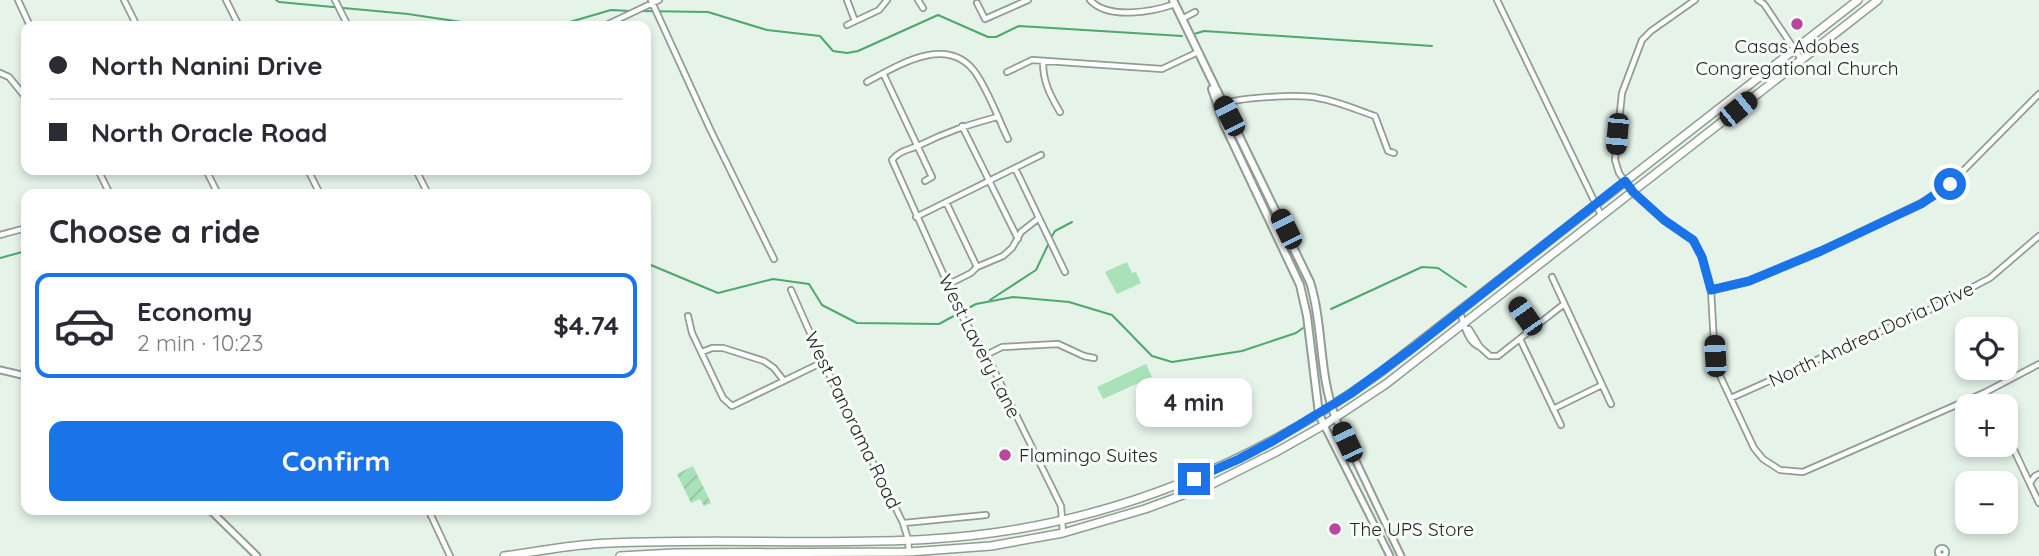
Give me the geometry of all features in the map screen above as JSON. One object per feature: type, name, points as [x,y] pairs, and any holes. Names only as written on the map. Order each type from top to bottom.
[{"type":"highway","points":[[504,556],[590,544],[908,540],[994,532],[1062,520],[1143,497],[1205,474],[1239,459],[1319,414],[1413,348],[1858,0]]},
{"type":"highway","points":[[620,556],[909,552],[991,547],[1063,533],[1145,509],[1210,485],[1336,419],[1386,384],[1465,326],[1878,0]]},
{"type":"highway","points":[[644,542],[645,554]]},
{"type":"main road","points":[[1174,2],[1300,285],[1307,316],[1319,414],[1390,556]]},
{"type":"main road","points":[[1220,105],[1310,282],[1318,311],[1322,367],[1331,406],[1401,556]]},
{"type":"main road","points":[[0,370],[21,375]]},
{"type":"main road","points":[[215,515],[257,556]]},
{"type":"main road","points":[[768,540],[774,554]]},
{"type":"street","points":[[18,0],[28,21]]},
{"type":"street","points":[[124,0],[134,21]]},
{"type":"street","points":[[226,0],[236,21]]},
{"type":"street","points":[[335,0],[346,21]]},
{"type":"street","points":[[614,21],[659,0]]},
{"type":"street","points":[[847,0],[855,21]]},
{"type":"street","points":[[847,25],[879,10],[887,0]]},
{"type":"street","points":[[919,0],[923,8]]},
{"type":"street","points":[[977,4],[985,19],[1028,0]]},
{"type":"street","points":[[1090,0],[1100,8],[1134,13],[1155,11],[1174,2]]},
{"type":"street","points":[[1497,0],[1602,216]]},
{"type":"street","points":[[1695,0],[1642,40],[1622,93],[1615,160],[1619,173],[1633,192],[1664,220],[1693,240],[1702,257],[1711,290],[1715,361],[1754,448],[1763,459],[1780,470],[1803,472],[1986,392],[2039,364]]},
{"type":"street","points":[[1758,0],[1764,4],[1801,59]]},
{"type":"street","points":[[652,2],[774,259]]},
{"type":"street","points":[[1182,19],[1195,12]]},
{"type":"street","points":[[1007,72],[1032,60],[1162,69],[1198,52]]},
{"type":"street","points":[[867,82],[918,58],[935,53],[951,54],[977,74],[1008,139]]},
{"type":"street","points":[[1043,62],[1047,89],[1060,112]]},
{"type":"street","points":[[0,73],[9,77],[21,92]]},
{"type":"street","points":[[883,73],[932,177],[925,181]]},
{"type":"street","points":[[1711,290],[1749,281],[1821,251],[1931,198],[1950,184],[2039,94]]},
{"type":"street","points":[[1220,105],[1242,100],[1318,98],[1375,116],[1388,151],[1394,153]]},
{"type":"street","points":[[918,146],[962,126],[998,117]]},
{"type":"street","points":[[962,126],[1018,239]]},
{"type":"street","name":"West Lavery Lane","points":[[918,146],[897,154],[892,160],[959,310],[986,355],[1060,506],[1063,533]]},
{"type":"street","points":[[916,217],[1041,155]]},
{"type":"street","points":[[1015,168],[1065,272]]},
{"type":"street","points":[[946,202],[977,267]]},
{"type":"street","points":[[947,285],[977,267],[1003,256],[1012,248],[1021,232],[1040,218]]},
{"type":"street","points":[[0,235],[21,229]]},
{"type":"street","name":"North Andrea Doria Drive","points":[[1731,398],[1929,310],[1990,278],[2039,236]]},
{"type":"street","points":[[1552,278],[1611,404]]},
{"type":"street","name":"West Panorama Road","points":[[791,290],[823,362],[903,523],[909,552]]},
{"type":"street","points":[[1460,312],[1466,331],[1475,345],[1491,357],[1501,354],[1564,304]]},
{"type":"street","points":[[1517,305],[1534,328]]},
{"type":"street","points":[[688,316],[692,333],[728,407],[823,362]]},
{"type":"street","points":[[1520,339],[1561,425]]},
{"type":"street","points":[[986,355],[1002,347],[1058,344],[1094,358]]},
{"type":"street","points":[[702,352],[723,348],[764,361],[774,368],[784,381]]},
{"type":"street","points":[[1553,409],[1602,385]]},
{"type":"street","points":[[2017,457],[2039,503]]},
{"type":"street","points":[[2030,484],[2039,474]]},
{"type":"street","points":[[903,523],[986,514]]},
{"type":"street","points":[[431,515],[450,556]]},
{"type":"green space","points":[[1127,262],[1141,283],[1117,294],[1105,272]]},
{"type":"green space","points":[[1146,364],[1152,377],[1103,399],[1097,387]]},
{"type":"green space","points":[[693,466],[711,503],[704,506],[700,499],[691,503],[677,474]]},
{"type":"waterway","points":[[276,0],[455,21]]},
{"type":"waterway","points":[[573,21],[611,10],[630,11]]},
{"type":"waterway","points":[[639,11],[708,12],[767,30],[820,36],[833,51],[847,53],[858,51],[938,15],[988,37],[996,37],[1019,26],[1182,36]]},
{"type":"waterway","points":[[1194,34],[1204,31],[1432,46]]},
{"type":"waterway","points":[[1052,236],[1055,231],[1072,222]]},
{"type":"waterway","points":[[990,300],[1036,270],[1048,245]]},
{"type":"waterway","points":[[0,258],[21,252]]},
{"type":"waterway","points":[[651,265],[718,293],[773,279],[809,284],[822,305],[857,323],[939,324],[976,304],[1013,297],[1069,302],[1112,315],[1152,356],[1172,362],[1242,351],[1296,333],[1303,328]]},
{"type":"waterway","points":[[1331,309],[1422,267],[1438,268],[1466,287]]},
{"type":"place","name":"Casas Adobes Congregational Church","points":[[1797,24]]},
{"type":"place","name":"Flamingo Suites","points":[[1005,455]]},
{"type":"place","name":"The UPS Store","points":[[1335,529]]},
{"type":"route","points":[[1194,479],[1273,441],[1350,394],[1460,312],[1625,181],[1642,201],[1693,240],[1702,257],[1711,290],[1749,281],[1821,251],[1921,204],[1950,184]]}]
